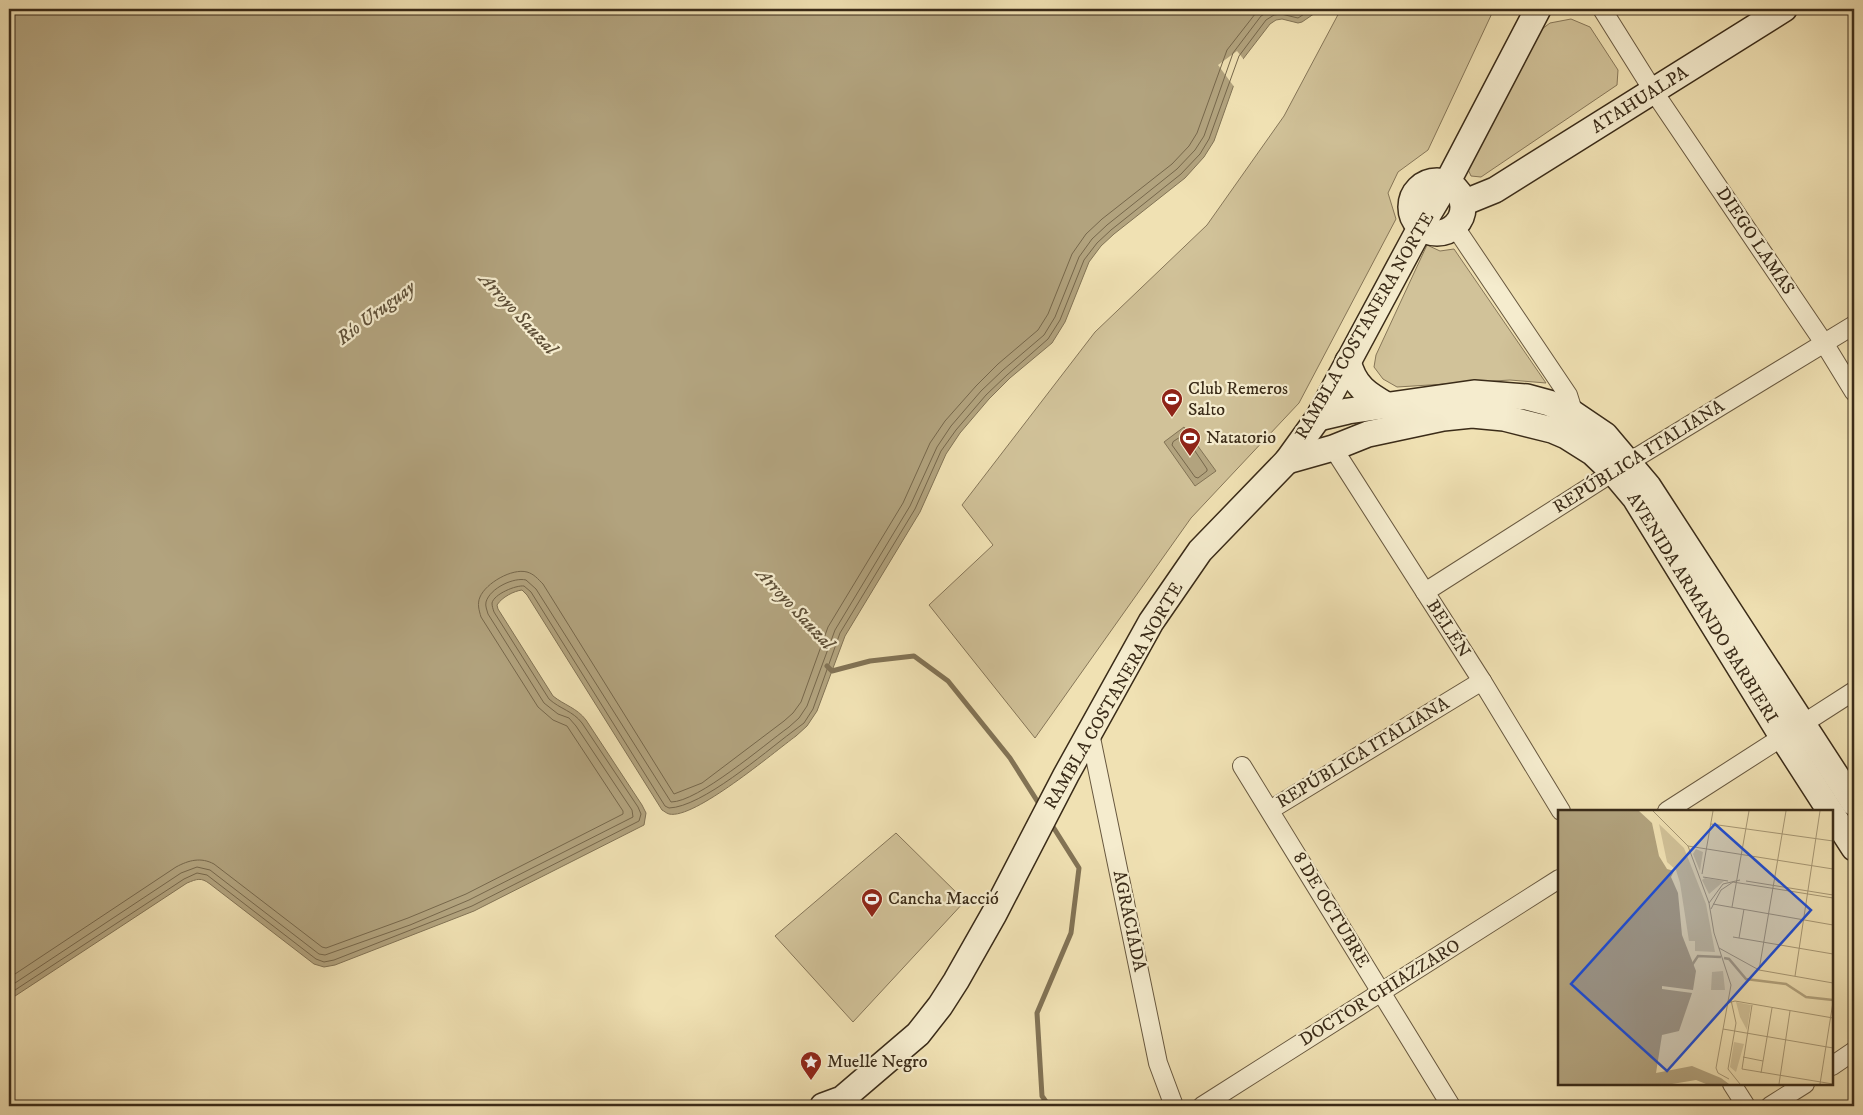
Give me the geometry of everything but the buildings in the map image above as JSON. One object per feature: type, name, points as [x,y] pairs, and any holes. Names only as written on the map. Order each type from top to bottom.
[{"type":"street","points":[[1447,183],[1538,9]]},
{"type":"street","name":"DIEGO LAMAS","points":[[1602,9],[1654,92],[1824,343],[1854,392]]},
{"type":"street","name":"ATAHUALPA","points":[[1464,203],[1495,190],[1784,9]]},
{"type":"street","points":[[1431,182],[1447,183],[1457,190],[1464,203],[1462,218],[1455,227],[1442,233],[1434,234],[1420,228],[1412,214],[1411,205],[1413,197],[1423,185],[1431,182]]},
{"type":"street","points":[[1455,227],[1568,395],[1570,425]]},
{"type":"street","name":"RAMBLA COSTANERA NORTE","points":[[834,1104],[918,1034],[940,1006],[994,914],[1066,775],[1151,622],[1200,551],[1287,461],[1318,418],[1420,228]]},
{"type":"street","name":"REPÚBLICA ITALIANA","points":[[1425,592],[1854,324]]},
{"type":"street","points":[[1333,448],[1348,411],[1343,371],[1351,373],[1357,384],[1373,398],[1388,406]]},
{"type":"street","name":"AVENIDA ARMANDO BARBIERI","points":[[1318,418],[1348,411],[1474,392],[1527,397],[1549,403],[1593,453],[1621,468],[1648,486],[1854,803]]},
{"type":"street","name":"AVENIDA ARMANDO BARBIERI","points":[[1287,461],[1333,448],[1368,434],[1443,418],[1472,415],[1504,418],[1552,430],[1570,425]]},
{"type":"street","name":"BELÉN","points":[[1333,448],[1482,681],[1560,810]]},
{"type":"street","name":"AVENIDA ARMANDO BARBIERI","points":[[1621,468],[1636,498],[1782,738],[1830,810]]},
{"type":"street","name":"REPÚBLICA ITALIANA","points":[[1270,810],[1482,681]]},
{"type":"street","points":[[1669,810],[1854,691]]},
{"type":"street","name":"AGRACIADA","points":[[1090,733],[1158,1063],[1174,1106]]},
{"type":"street","name":"8 DE OCTUBRE","points":[[1242,766],[1451,1106]]},
{"type":"street","name":"AVENIDA ARMANDO BARBIERI","points":[[1833,815],[1854,848]]},
{"type":"street","name":"DOCTOR CHIAZZARO","points":[[1202,1106],[1558,881]]},
{"type":"street","points":[[1833,1065],[1854,1051]]},
{"type":"street","points":[[1733,1085],[1746,1106]]},
{"type":"street","points":[[1770,1106],[1803,1085]]},
{"type":"shaded area","points":[[1341,9],[1494,9],[1428,150],[1398,172],[1388,193],[1396,219],[1299,403],[1191,518],[1035,738],[929,605],[993,545],[962,505],[1095,332],[1207,225],[1284,116]]},
{"type":"shaded area","points":[[1571,19],[1590,27],[1618,70],[1617,85],[1481,177],[1471,176],[1466,165],[1538,32],[1550,23]]},
{"type":"shaded area","points":[[1427,245],[1440,251],[1454,249],[1546,383],[1510,380],[1397,387],[1383,379],[1374,367],[1376,355]]},
{"type":"shaded area","name":"Cancha Macció","points":[[896,833],[965,901],[853,1022],[775,936]]},
{"type":"water","name":"Río Uruguay","points":[[9,9],[1321,9],[1302,22],[1298,23],[1282,19],[1270,24],[1243,59],[1214,141],[1204,157],[1185,178],[1101,246],[1089,262],[1065,322],[1052,343],[1010,378],[960,433],[946,454],[920,512],[845,636],[817,711],[807,726],[796,736],[753,769],[696,807],[681,813],[669,814],[662,810],[527,595],[522,590],[515,592],[499,602],[497,605],[498,609],[553,696],[579,712],[586,720],[642,805],[646,813],[644,825],[474,911],[335,965],[324,967],[314,964],[207,882],[196,880],[187,883],[9,1000]]},
{"type":"water","name":"Natatorio","points":[[1184,427],[1216,471],[1195,486],[1164,442]]},
{"type":"pier","points":[[1237,51],[1245,61],[1235,88],[1218,65]]},
{"type":"waterway","name":"Arroyo Sauzal","points":[[827,666],[832,671],[870,661],[914,656],[948,681],[1010,758],[1041,807]]},
{"type":"waterway","name":"Arroyo Sauzal","points":[[1049,1106],[1042,1096],[1037,1013],[1071,933],[1079,868],[1050,822]]},
{"type":"place","name":"Club Remeros Salto","points":[[1172,418]]},
{"type":"place","name":"Natatorio","points":[[1190,457]]},
{"type":"place","name":"Cancha Macció","points":[[872,918]]},
{"type":"place","name":"Muelle Negro","points":[[811,1081]]}]
